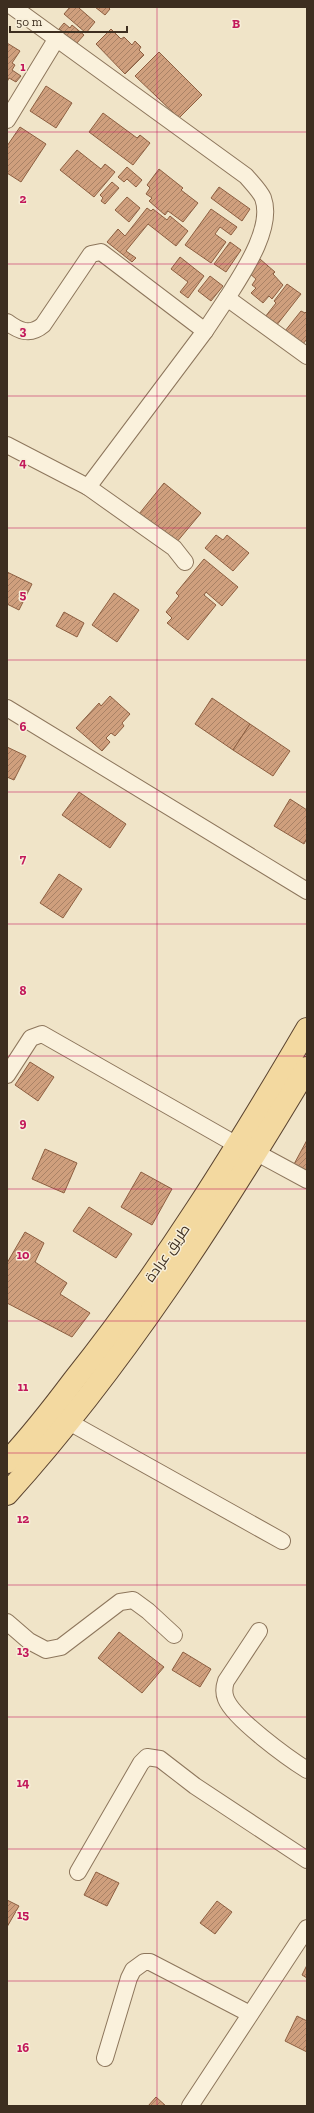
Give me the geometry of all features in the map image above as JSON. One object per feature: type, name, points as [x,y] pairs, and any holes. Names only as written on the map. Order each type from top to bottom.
[{"type":"main road","name":"طريق عرادة","points":[[7,1494],[69,1422],[152,1311],[247,1149],[307,1029]]},
{"type":"main road","name":"طريق عرادة","points":[[7,1462],[57,1403],[132,1305],[209,1193],[247,1149],[307,1068]]},
{"type":"street","points":[[13,7],[246,176],[263,198],[265,217],[262,232],[245,268],[227,298],[205,331],[88,488]]},
{"type":"street","points":[[7,120],[57,38]]},
{"type":"street","points":[[7,322],[17,329],[25,332],[36,331],[43,325],[91,254],[101,252],[205,331]]},
{"type":"street","points":[[227,298],[307,356]]},
{"type":"street","points":[[7,444],[88,488],[174,548],[185,562]]},
{"type":"street","points":[[7,708],[307,891]]},
{"type":"street","points":[[7,1075],[31,1038],[42,1034],[247,1149],[307,1180]]},
{"type":"street","points":[[69,1422],[282,1541]]},
{"type":"street","points":[[7,1622],[29,1641],[46,1650],[61,1647],[120,1602],[133,1600],[148,1611],[174,1635]]},
{"type":"street","points":[[259,1631],[226,1681],[224,1688],[226,1698],[232,1709],[269,1742],[307,1770]]},
{"type":"street","points":[[78,1872],[141,1763],[147,1757],[160,1759],[195,1786],[307,1860]]},
{"type":"street","points":[[190,2106],[307,1928]]},
{"type":"street","points":[[105,2058],[129,1978],[133,1970],[144,1962],[150,1962],[250,2014]]},
{"type":"building","points":[[70,7],[80,7],[79,8],[95,22],[86,33],[64,14]]},
{"type":"building","points":[[95,7],[108,7],[110,9],[105,15]]},
{"type":"building","points":[[64,23],[70,28],[72,25],[84,35],[76,44],[59,29]]},
{"type":"building","points":[[111,29],[121,39],[124,37],[132,45],[135,41],[141,47],[139,50],[144,55],[125,74],[96,44]]},
{"type":"building","points":[[7,43],[20,51],[12,63],[15,65],[12,70],[21,76],[16,82],[9,78],[7,82]]},
{"type":"building","points":[[159,52],[202,95],[179,118],[135,76]]},
{"type":"building","points":[[46,86],[72,103],[56,128],[30,111]]},
{"type":"building","points":[[103,113],[137,138],[140,135],[150,143],[133,165],[89,132]]},
{"type":"building","points":[[20,127],[46,144],[21,182],[7,173],[7,146]]},
{"type":"building","points":[[77,150],[101,169],[105,164],[115,172],[94,197],[60,170]]},
{"type":"building","points":[[127,167],[142,180],[136,187],[127,179],[124,182],[118,177]]},
{"type":"building","points":[[159,169],[183,188],[181,190],[198,203],[183,222],[168,211],[165,215],[149,201],[152,198],[146,194],[150,188],[147,185]]},
{"type":"building","points":[[112,182],[119,188],[105,204],[101,201],[103,198],[100,195]]},
{"type":"building","points":[[219,187],[250,209],[242,221],[211,198]]},
{"type":"building","points":[[127,197],[140,208],[129,222],[115,210]]},
{"type":"building","points":[[147,208],[151,211],[153,209],[167,220],[170,216],[188,231],[176,246],[148,224],[126,251],[136,258],[132,262],[107,242],[118,229],[125,236]]},
{"type":"building","points":[[211,209],[237,227],[231,235],[220,227],[215,234],[226,242],[211,263],[185,245]]},
{"type":"building","points":[[230,242],[241,250],[226,272],[214,264]]},
{"type":"building","points":[[180,257],[204,276],[188,298],[180,292],[188,282],[171,269]]},
{"type":"building","points":[[260,259],[275,272],[273,274],[283,285],[272,299],[269,296],[263,303],[251,293],[256,288],[252,285],[256,279],[249,273]]},
{"type":"building","points":[[210,276],[223,286],[211,301],[198,291]]},
{"type":"building","points":[[287,284],[301,294],[276,326],[265,317],[276,303],[274,301]]},
{"type":"building","points":[[301,311],[305,313],[307,311],[307,339],[302,345],[285,331]]},
{"type":"building","points":[[164,483],[201,513],[176,543],[139,514]]},
{"type":"building","points":[[216,535],[223,540],[227,535],[249,553],[233,571],[205,548]]},
{"type":"building","points":[[204,559],[238,587],[222,606],[206,592],[204,595],[216,605],[188,640],[167,623],[172,618],[166,612],[179,596],[176,593]]},
{"type":"building","points":[[7,572],[32,584],[19,610],[7,604]]},
{"type":"building","points":[[114,593],[139,610],[117,642],[92,625]]},
{"type":"building","points":[[64,612],[84,623],[77,637],[56,626]]},
{"type":"building","points":[[110,696],[130,714],[122,723],[124,726],[115,736],[111,733],[106,738],[110,742],[102,751],[76,728],[99,703],[101,706]]},
{"type":"building","points":[[212,698],[250,724],[233,750],[195,724]]},
{"type":"building","points":[[250,724],[290,751],[273,776],[233,750]]},
{"type":"building","points":[[7,747],[26,756],[14,780],[7,777]]},
{"type":"building","points":[[79,792],[126,824],[110,848],[62,815]]},
{"type":"building","points":[[290,799],[307,810],[307,838],[304,844],[274,826]]},
{"type":"building","points":[[59,874],[82,889],[63,918],[40,903]]},
{"type":"building","points":[[30,1062],[54,1077],[38,1101],[15,1085]]},
{"type":"building","points":[[307,1140],[307,1174],[293,1166]]},
{"type":"building","points":[[45,1149],[77,1163],[64,1193],[32,1179]]},
{"type":"building","points":[[141,1172],[172,1189],[152,1225],[121,1207]]},
{"type":"building","points":[[89,1207],[132,1234],[116,1258],[73,1231]]},
{"type":"building","points":[[25,1232],[44,1243],[35,1262],[67,1283],[60,1294],[90,1313],[72,1337],[7,1303],[7,1263]]},
{"type":"building","points":[[119,1632],[164,1667],[142,1693],[98,1658]]},
{"type":"building","points":[[183,1652],[211,1669],[200,1687],[172,1670]]},
{"type":"building","points":[[96,1872],[119,1883],[107,1906],[84,1895]]},
{"type":"building","points":[[7,1900],[19,1906],[7,1927]]},
{"type":"building","points":[[217,1901],[232,1912],[215,1934],[200,1923]]},
{"type":"building","points":[[307,1965],[307,1978],[302,1975]]},
{"type":"building","points":[[297,2016],[307,2021],[307,2052],[285,2041]]},
{"type":"building","points":[[156,2097],[166,2106],[148,2106]]}]
